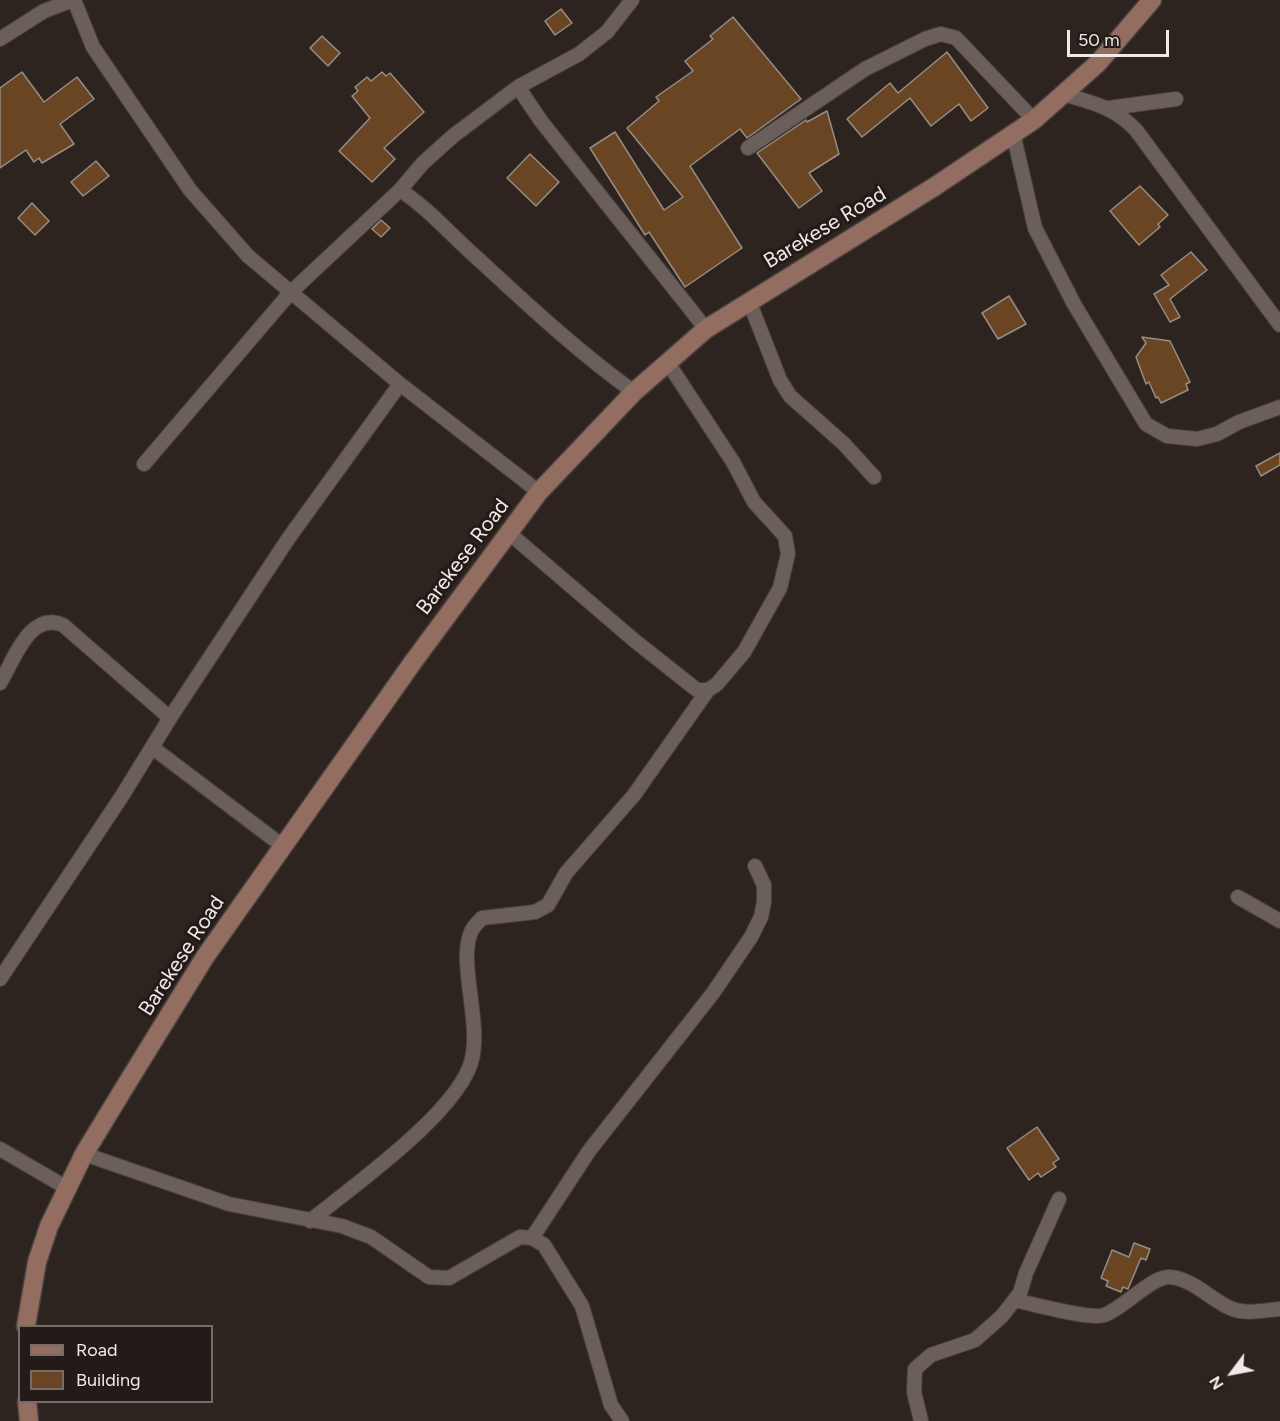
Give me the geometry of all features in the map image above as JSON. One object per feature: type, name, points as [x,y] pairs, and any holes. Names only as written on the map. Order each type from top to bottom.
[{"type":"main road","name":"Barekese Road","points":[[26,1325],[37,1262],[49,1226],[67,1188],[84,1154],[205,957],[413,662],[539,492],[634,392],[706,329],[934,187],[1034,120],[1098,63],[1152,0]]},
{"type":"main road","points":[[27,1403],[29,1421]]},
{"type":"street","points":[[0,39],[44,11],[74,0],[93,47],[190,190],[248,256],[400,384],[539,492]]},
{"type":"street","points":[[144,464],[290,293],[400,190],[423,163],[453,136],[518,87],[579,54],[608,32],[632,0]]},
{"type":"street","points":[[748,148],[865,69],[941,34],[956,38],[1034,120]]},
{"type":"street","points":[[518,87],[541,121],[706,329]]},
{"type":"street","points":[[1063,94],[1109,108],[1122,116],[1136,130],[1280,325]]},
{"type":"street","points":[[1109,108],[1176,99]]},
{"type":"street","points":[[1013,133],[1035,228],[1074,304],[1146,424],[1167,436],[1197,439],[1216,434],[1239,422],[1280,407]]},
{"type":"street","points":[[400,190],[442,222],[474,256],[597,365],[634,392]]},
{"type":"street","points":[[749,301],[780,380],[790,396],[844,444],[874,477]]},
{"type":"street","points":[[310,1221],[442,1111],[466,1078],[476,1034],[468,961],[470,933],[482,918],[535,912],[548,906],[566,873],[634,795],[708,690],[717,684],[744,652],[780,588],[788,554],[786,536],[750,496],[732,462],[668,363]]},
{"type":"street","points":[[0,979],[319,494],[400,384]]},
{"type":"street","points":[[509,533],[635,641],[698,690],[708,690]]},
{"type":"street","points":[[0,683],[33,627],[46,621],[55,622],[63,625],[170,718]]},
{"type":"street","points":[[153,748],[284,847]]},
{"type":"street","points":[[532,1238],[589,1151],[713,993],[751,937],[761,917],[764,902],[764,885],[756,866]]},
{"type":"street","points":[[1238,897],[1280,921]]},
{"type":"street","points":[[0,1149],[67,1188]]},
{"type":"street","points":[[84,1154],[229,1204],[342,1226],[371,1237],[429,1277],[449,1278],[520,1237],[532,1238],[544,1245],[582,1306],[611,1405],[622,1421]]},
{"type":"street","points":[[921,1421],[914,1392],[915,1369],[931,1356],[975,1340],[1002,1316],[1020,1293],[1026,1273],[1059,1199]]},
{"type":"street","points":[[1014,1300],[1085,1316],[1101,1316],[1119,1310],[1155,1281],[1168,1276],[1192,1285],[1231,1309],[1245,1312],[1280,1309]]},
{"type":"building","points":[[561,9],[572,23],[555,35],[545,21]]},
{"type":"building","points":[[733,17],[801,99],[747,138],[740,129],[690,166],[742,248],[685,287],[649,232],[645,235],[590,148],[615,132],[664,210],[683,197],[627,128],[659,101],[656,97],[693,71],[685,61],[713,39],[710,36]]},
{"type":"building","points":[[322,36],[340,53],[328,66],[310,48]]},
{"type":"building","points":[[947,52],[988,108],[971,121],[959,104],[931,126],[910,98],[862,137],[847,119],[890,83],[898,93]]},
{"type":"building","points":[[22,72],[44,102],[77,77],[94,99],[60,124],[74,144],[42,163],[39,158],[34,162],[26,150],[0,168],[0,88]]},
{"type":"building","points":[[382,72],[386,76],[390,73],[424,112],[384,148],[395,159],[372,182],[339,151],[370,118],[352,96],[358,91],[355,87],[367,77],[371,81]]},
{"type":"building","points":[[827,111],[839,154],[809,173],[822,191],[799,208],[757,153],[806,120],[807,122]]},
{"type":"building","points":[[530,154],[559,182],[536,206],[507,178]]},
{"type":"building","points":[[96,161],[109,176],[83,196],[71,182]]},
{"type":"building","points":[[1140,186],[1168,215],[1158,224],[1160,227],[1139,245],[1110,211]]},
{"type":"building","points":[[32,203],[49,221],[35,235],[18,218]]},
{"type":"building","points":[[381,220],[390,228],[381,237],[372,229]]},
{"type":"building","points":[[1191,252],[1207,270],[1170,299],[1180,317],[1170,322],[1154,294],[1169,285],[1161,275]]},
{"type":"building","points":[[1009,296],[1026,324],[998,339],[982,313]]},
{"type":"building","points":[[1142,337],[1170,341],[1190,382],[1186,384],[1188,390],[1161,403],[1158,397],[1156,398],[1149,382],[1146,384],[1136,357],[1146,343]]},
{"type":"building","points":[[1280,453],[1280,465],[1261,476],[1256,466]]},
{"type":"building","points":[[1037,1127],[1059,1159],[1053,1163],[1056,1167],[1041,1177],[1038,1173],[1029,1180],[1007,1148]]},
{"type":"building","points":[[1134,1243],[1150,1249],[1146,1260],[1141,1258],[1128,1289],[1123,1287],[1121,1292],[1106,1286],[1108,1281],[1101,1278],[1112,1250],[1129,1257]]}]
